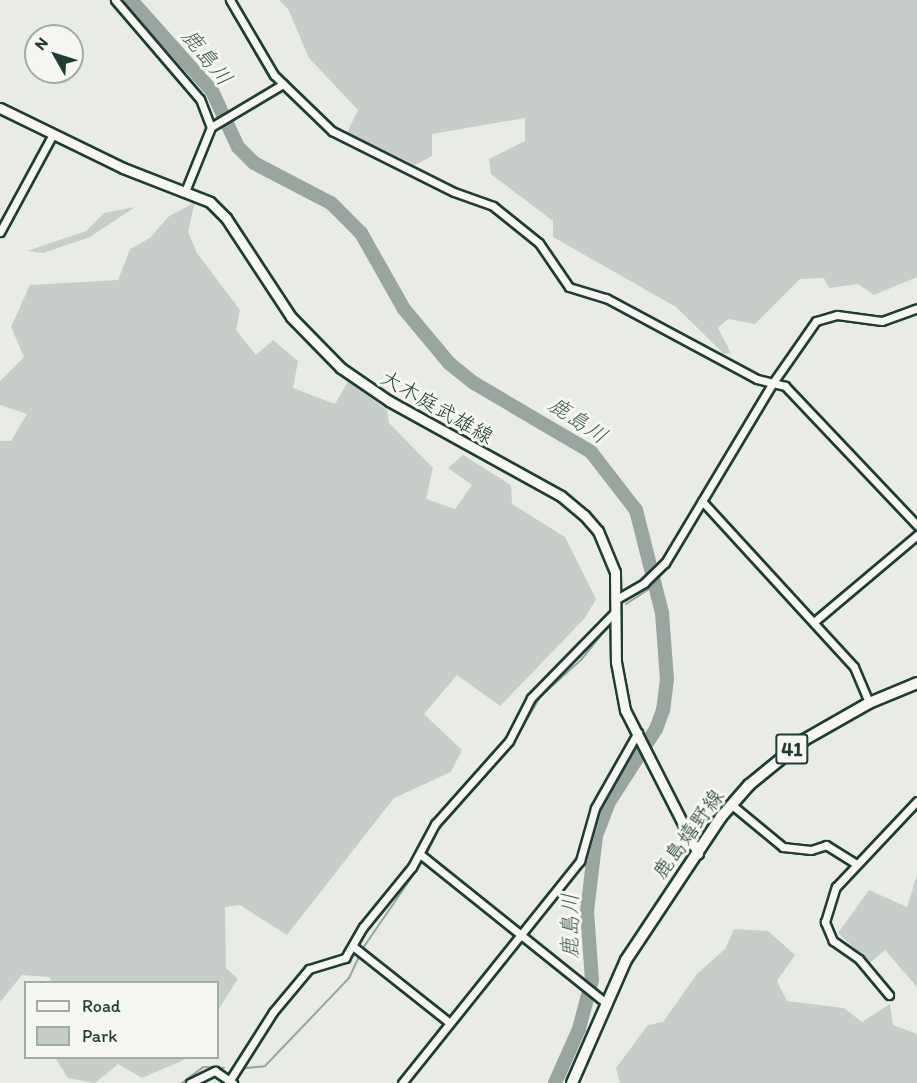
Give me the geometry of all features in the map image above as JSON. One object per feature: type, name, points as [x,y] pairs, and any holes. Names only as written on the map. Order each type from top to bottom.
[{"type":"main road","name":"大木庭武雄線","points":[[0,108],[123,168],[186,189],[226,218],[291,317],[341,369],[389,401],[561,496],[584,515],[609,552],[615,572],[618,685],[638,732],[698,853]]},
{"type":"main road","name":"鹿島嬉野線","points":[[572,1083],[600,1000],[732,805],[771,765],[804,740],[869,703],[917,683]]},
{"type":"street","points":[[115,0],[200,99],[212,125]]},
{"type":"street","points":[[230,0],[282,84],[342,138],[493,206],[516,222],[539,243],[569,287],[606,298],[772,384],[785,386],[803,402],[917,525]]},
{"type":"street","points":[[186,189],[212,125],[282,84]]},
{"type":"street","points":[[0,232],[53,134]]},
{"type":"street","points":[[615,600],[644,583],[657,572],[772,384],[823,318],[882,321],[917,308]]},
{"type":"street","points":[[702,501],[815,621],[854,667],[869,703]]},
{"type":"street","points":[[815,621],[917,535]]},
{"type":"street","points":[[228,1080],[309,969],[334,963],[354,947],[363,927],[420,854],[435,824],[508,741],[531,698],[615,612]]},
{"type":"street","points":[[402,1083],[580,861],[595,808],[638,732]]},
{"type":"street","points":[[889,995],[859,958],[826,933],[836,887],[855,863],[917,801]]},
{"type":"street","points":[[732,805],[783,847],[811,850],[826,844],[855,863]]},
{"type":"street","points":[[420,854],[600,1000]]},
{"type":"street","points":[[354,947],[450,1023]]},
{"type":"street","points":[[190,1083],[215,1071],[233,1083]]},
{"type":"green space","points":[[279,0],[917,0],[917,277],[874,295],[858,284],[829,288],[824,278],[800,279],[755,324],[728,319],[718,328],[731,353],[724,354],[676,307],[553,237],[553,221],[491,174],[489,159],[525,141],[525,118],[432,134],[432,156],[415,165],[347,133],[358,110],[309,58],[288,9]]},
{"type":"green space","points":[[195,202],[188,232],[197,253],[240,310],[236,330],[256,355],[273,340],[298,361],[293,388],[335,404],[348,381],[387,410],[389,423],[433,468],[426,499],[455,509],[472,485],[448,468],[463,455],[511,485],[512,504],[565,537],[596,599],[585,618],[500,706],[457,675],[424,714],[462,750],[451,772],[394,798],[287,935],[240,905],[225,907],[226,968],[238,979],[219,1008],[219,981],[51,981],[49,977],[22,975],[0,1002],[0,441],[11,441],[27,414],[0,405],[0,381],[24,357],[11,327],[30,285],[118,280],[130,249],[150,238],[168,217]]},
{"type":"green space","points":[[135,207],[90,237],[43,253],[27,251],[86,231],[104,213]]},
{"type":"green space","points":[[917,875],[917,987],[885,950],[870,963],[838,933],[869,890],[907,907]]},
{"type":"green space","points":[[734,929],[768,931],[795,955],[777,981],[787,1001],[844,1008],[862,1022],[890,1004],[893,1025],[917,1034],[917,1083],[620,1083],[616,1068],[648,1025],[663,1022],[697,974],[725,949]]},
{"type":"green space","points":[[56,1059],[186,1059],[142,1078],[118,1064],[95,1083],[68,1078]]},
{"type":"waterway","name":"鹿島川","points":[[131,0],[212,91],[238,147],[254,163],[331,203],[361,233],[404,309],[449,363],[474,383],[591,452],[636,510],[662,613],[667,679],[663,710],[656,729],[609,802],[596,836],[587,911],[592,980],[579,1029],[555,1083]]},
{"type":"waterway","points":[[225,0],[237,22]]},
{"type":"waterway","points":[[243,32],[270,79]]},
{"type":"waterway","points":[[626,604],[657,584]]},
{"type":"waterway","points":[[427,853],[438,830],[512,745],[540,697],[581,660],[605,630]]},
{"type":"waterway","points":[[363,948],[422,862]]},
{"type":"waterway","points":[[238,1069],[265,1066],[349,978],[359,957]]},
{"type":"waterway","points":[[182,1083],[203,1067],[224,1068]]}]
